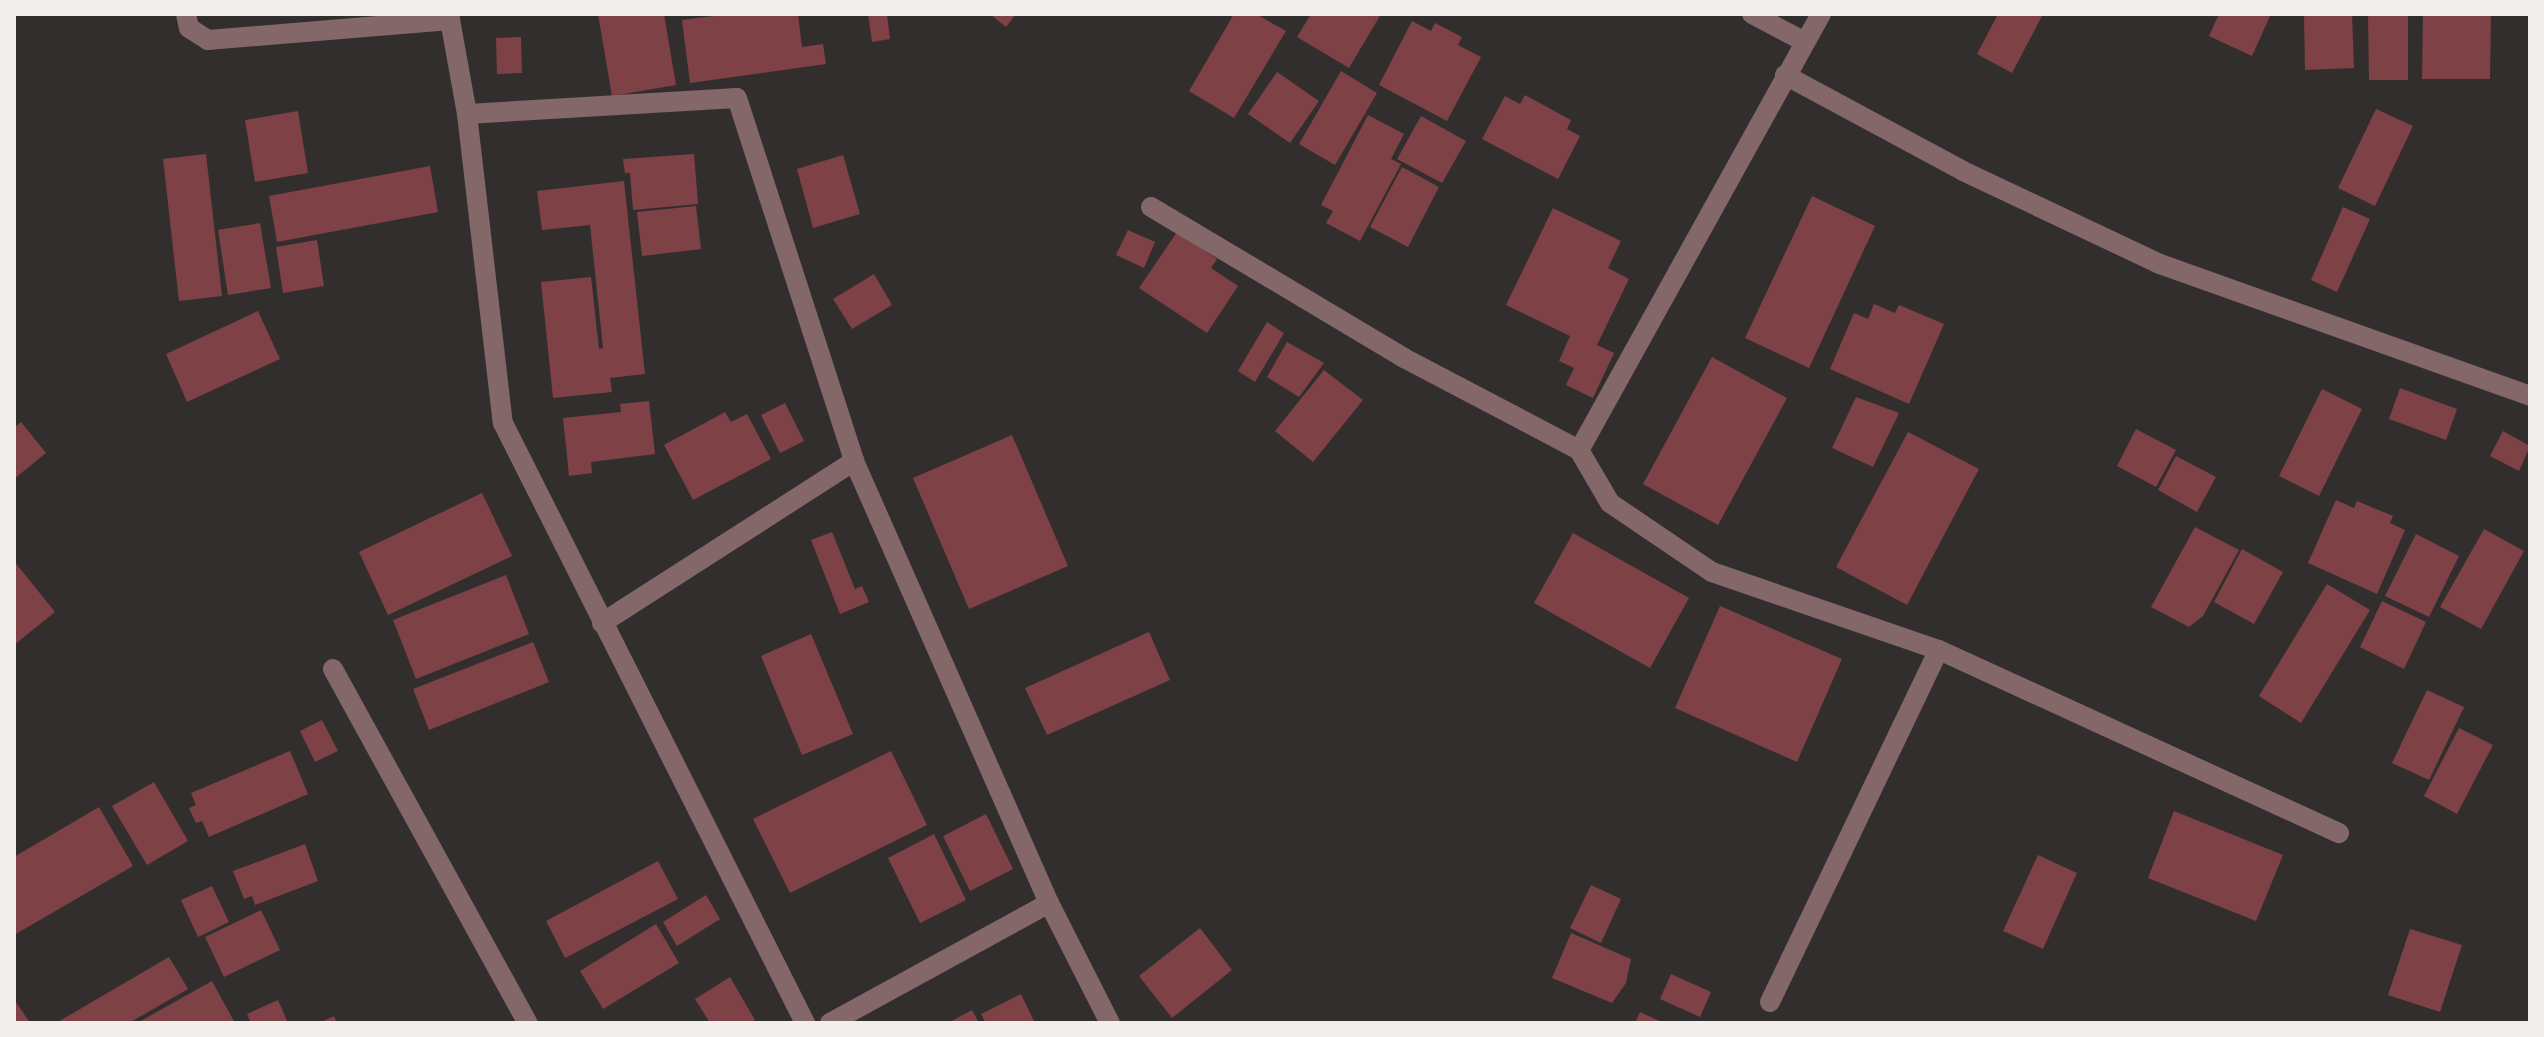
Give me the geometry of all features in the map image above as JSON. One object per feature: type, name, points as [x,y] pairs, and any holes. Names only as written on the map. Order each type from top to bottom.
[{"type":"street","points":[[186,14],[189,28],[208,40],[450,17],[467,114],[503,423],[805,1023]]},
{"type":"street","points":[[1752,14],[1805,42]]},
{"type":"street","points":[[1579,450],[1821,14]]},
{"type":"street","points":[[1785,75],[1963,171],[2160,264],[2530,396]]},
{"type":"street","points":[[467,114],[737,98],[854,461],[1049,903],[1110,1023]]},
{"type":"street","points":[[1151,207],[1404,358],[1579,450],[1610,503],[1712,572],[1939,650],[2339,833]]},
{"type":"street","points":[[602,623],[854,461]]},
{"type":"street","points":[[1770,1002],[1939,650]]},
{"type":"street","points":[[333,669],[528,1023]]},
{"type":"street","points":[[830,1023],[1049,903]]},
{"type":"building","points":[[598,14],[664,14],[676,85],[612,96]]},
{"type":"building","points":[[729,14],[798,14],[802,47],[823,44],[826,64],[690,83],[682,20]]},
{"type":"building","points":[[868,14],[887,14],[890,39],[872,42]]},
{"type":"building","points":[[990,14],[1016,14],[1006,27]]},
{"type":"building","points":[[1234,14],[1256,14],[1286,31],[1234,118],[1189,91]]},
{"type":"building","points":[[1311,14],[1381,14],[1349,68],[1297,37]]},
{"type":"building","points":[[1998,14],[2043,14],[2012,73],[1977,54]]},
{"type":"building","points":[[2219,14],[2271,14],[2252,56],[2209,36]]},
{"type":"building","points":[[2304,14],[2352,14],[2354,68],[2305,70]]},
{"type":"building","points":[[2368,14],[2408,14],[2408,80],[2369,80]]},
{"type":"building","points":[[2423,14],[2491,14],[2490,79],[2422,79]]},
{"type":"building","points":[[1412,21],[1431,31],[1435,23],[1462,37],[1458,45],[1481,57],[1447,121],[1379,85]]},
{"type":"building","points":[[521,37],[522,73],[497,74],[496,38]]},
{"type":"building","points":[[1341,71],[1377,93],[1335,165],[1299,144]]},
{"type":"building","points":[[1277,72],[1319,101],[1290,143],[1248,114]]},
{"type":"building","points":[[1525,95],[1571,120],[1567,129],[1580,136],[1558,179],[1482,139],[1505,96],[1520,104]]},
{"type":"building","points":[[2376,109],[2413,126],[2375,206],[2338,188]]},
{"type":"building","points":[[298,111],[308,173],[255,182],[245,120]]},
{"type":"building","points":[[1368,115],[1404,134],[1391,159],[1401,164],[1360,241],[1326,223],[1333,211],[1321,205]]},
{"type":"building","points":[[1421,116],[1466,141],[1442,183],[1397,159]]},
{"type":"building","points":[[206,154],[222,296],[179,301],[163,159]]},
{"type":"building","points":[[694,154],[698,204],[633,210],[630,173],[625,173],[623,159]]},
{"type":"building","points":[[843,155],[860,214],[813,228],[797,169]]},
{"type":"building","points":[[430,166],[438,212],[277,242],[269,196]]},
{"type":"building","points":[[1402,167],[1439,187],[1408,247],[1370,227]]},
{"type":"building","points":[[624,181],[645,374],[610,378],[612,392],[553,398],[541,282],[591,277],[599,349],[603,348],[590,225],[542,230],[537,191]]},
{"type":"building","points":[[1812,196],[1875,226],[1809,368],[1745,338]]},
{"type":"building","points":[[696,206],[701,249],[642,256],[637,212]]},
{"type":"building","points":[[2343,207],[2370,219],[2337,292],[2311,280]]},
{"type":"building","points":[[1553,208],[1621,241],[1608,268],[1629,279],[1597,345],[1614,353],[1593,398],[1566,385],[1574,368],[1559,361],[1570,336],[1506,305]]},
{"type":"building","points":[[260,223],[271,288],[228,295],[218,230]]},
{"type":"building","points":[[1128,230],[1155,242],[1144,268],[1116,255]]},
{"type":"building","points":[[1177,232],[1217,259],[1211,268],[1238,286],[1207,333],[1139,288]]},
{"type":"building","points":[[317,240],[324,286],[283,293],[276,247]]},
{"type":"building","points":[[874,274],[892,305],[852,329],[833,299]]},
{"type":"building","points":[[1874,304],[1895,313],[1899,305],[1944,324],[1909,404],[1830,369],[1854,313],[1868,319]]},
{"type":"building","points":[[258,311],[280,359],[187,402],[166,354]]},
{"type":"building","points":[[1267,322],[1284,333],[1255,382],[1238,371]]},
{"type":"building","points":[[1287,342],[1324,363],[1299,397],[1267,377]]},
{"type":"building","points":[[1712,357],[1787,398],[1718,525],[1643,484]]},
{"type":"building","points":[[1324,370],[1363,400],[1313,462],[1275,431]]},
{"type":"building","points":[[2400,388],[2457,409],[2446,440],[2389,419]]},
{"type":"building","points":[[2322,389],[2362,409],[2319,496],[2279,476]]},
{"type":"building","points":[[1856,397],[1899,413],[1873,467],[1832,448]]},
{"type":"building","points":[[649,401],[655,454],[591,462],[592,473],[569,476],[563,418],[621,412],[620,404]]},
{"type":"building","points":[[785,403],[804,441],[780,453],[761,415]]},
{"type":"building","points":[[725,412],[731,422],[747,414],[771,459],[693,500],[664,445]]},
{"type":"building","points":[[21,422],[46,453],[14,479],[14,428]]},
{"type":"building","points":[[2136,429],[2176,450],[2156,487],[2117,466]]},
{"type":"building","points":[[2503,431],[2530,446],[2519,471],[2490,456]]},
{"type":"building","points":[[1908,432],[1979,469],[1907,605],[1836,567]]},
{"type":"building","points":[[1012,435],[1068,566],[969,609],[913,478]]},
{"type":"building","points":[[2176,456],[2216,477],[2197,512],[2158,490]]},
{"type":"building","points":[[482,493],[512,556],[388,615],[359,552]]},
{"type":"building","points":[[2336,500],[2354,508],[2357,501],[2393,516],[2390,523],[2405,530],[2377,594],[2308,563]]},
{"type":"building","points":[[2195,527],[2239,550],[2203,616],[2189,627],[2151,607]]},
{"type":"building","points":[[2484,529],[2524,551],[2481,629],[2440,607]]},
{"type":"building","points":[[832,532],[855,589],[862,586],[869,602],[840,614],[811,540]]},
{"type":"building","points":[[1573,533],[1689,598],[1650,668],[1534,603]]},
{"type":"building","points":[[2416,534],[2459,556],[2429,617],[2385,596]]},
{"type":"building","points":[[2242,549],[2283,572],[2254,624],[2214,602]]},
{"type":"building","points":[[14,561],[55,612],[14,645]]},
{"type":"building","points":[[506,575],[529,634],[416,679],[393,620]]},
{"type":"building","points":[[2327,584],[2370,610],[2301,723],[2259,696]]},
{"type":"building","points":[[2382,601],[2426,622],[2404,669],[2360,647]]},
{"type":"building","points":[[1720,606],[1842,659],[1797,762],[1675,708]]},
{"type":"building","points":[[1149,632],[1170,680],[1047,735],[1025,688]]},
{"type":"building","points":[[811,634],[853,734],[802,755],[761,656]]},
{"type":"building","points":[[533,642],[549,682],[429,730],[413,689]]},
{"type":"building","points":[[2427,690],[2464,707],[2429,780],[2392,763]]},
{"type":"building","points":[[322,720],[338,751],[315,762],[300,731]]},
{"type":"building","points":[[2459,728],[2493,745],[2457,814],[2424,796]]},
{"type":"building","points":[[290,751],[308,794],[209,837],[202,821],[196,823],[189,808],[196,805],[191,793]]},
{"type":"building","points":[[891,751],[927,825],[790,893],[753,819]]},
{"type":"building","points":[[154,782],[188,841],[147,865],[112,806]]},
{"type":"building","points":[[99,807],[133,866],[14,935],[14,857]]},
{"type":"building","points":[[2174,811],[2283,855],[2256,921],[2148,878]]},
{"type":"building","points":[[986,814],[1013,869],[970,891],[943,836]]},
{"type":"building","points":[[934,834],[966,900],[920,923],[888,858]]},
{"type":"building","points":[[305,844],[318,881],[255,905],[252,896],[244,899],[233,871]]},
{"type":"building","points":[[2038,855],[2077,873],[2043,949],[2003,931]]},
{"type":"building","points":[[658,861],[678,899],[565,958],[546,921]]},
{"type":"building","points":[[1591,885],[1621,899],[1601,943],[1570,928]]},
{"type":"building","points":[[212,886],[229,922],[198,937],[181,900]]},
{"type":"building","points":[[706,895],[720,919],[677,946],[663,922]]},
{"type":"building","points":[[261,910],[280,950],[224,977],[205,937]]},
{"type":"building","points":[[656,924],[679,963],[603,1009],[580,971]]},
{"type":"building","points":[[1200,928],[1232,970],[1172,1018],[1139,976]]},
{"type":"building","points":[[2410,929],[2462,945],[2440,1012],[2388,995]]},
{"type":"building","points":[[1571,933],[1631,959],[1626,983],[1612,1003],[1552,978]]},
{"type":"building","points":[[169,957],[188,989],[129,1023],[56,1023]]},
{"type":"building","points":[[1671,974],[1711,992],[1700,1017],[1660,999]]},
{"type":"building","points":[[730,977],[755,1020],[750,1023],[710,1023],[695,999]]},
{"type":"building","points":[[212,981],[235,1023],[137,1023]]},
{"type":"building","points":[[1021,994],[1035,1023],[986,1023],[981,1014]]},
{"type":"building","points":[[14,999],[30,1023],[14,1023]]},
{"type":"building","points":[[278,1000],[288,1023],[251,1023],[247,1014]]},
{"type":"building","points":[[972,1010],[979,1023],[948,1023]]},
{"type":"building","points":[[1640,1012],[1664,1023],[1635,1023]]},
{"type":"building","points":[[334,1016],[337,1023],[319,1023]]}]
